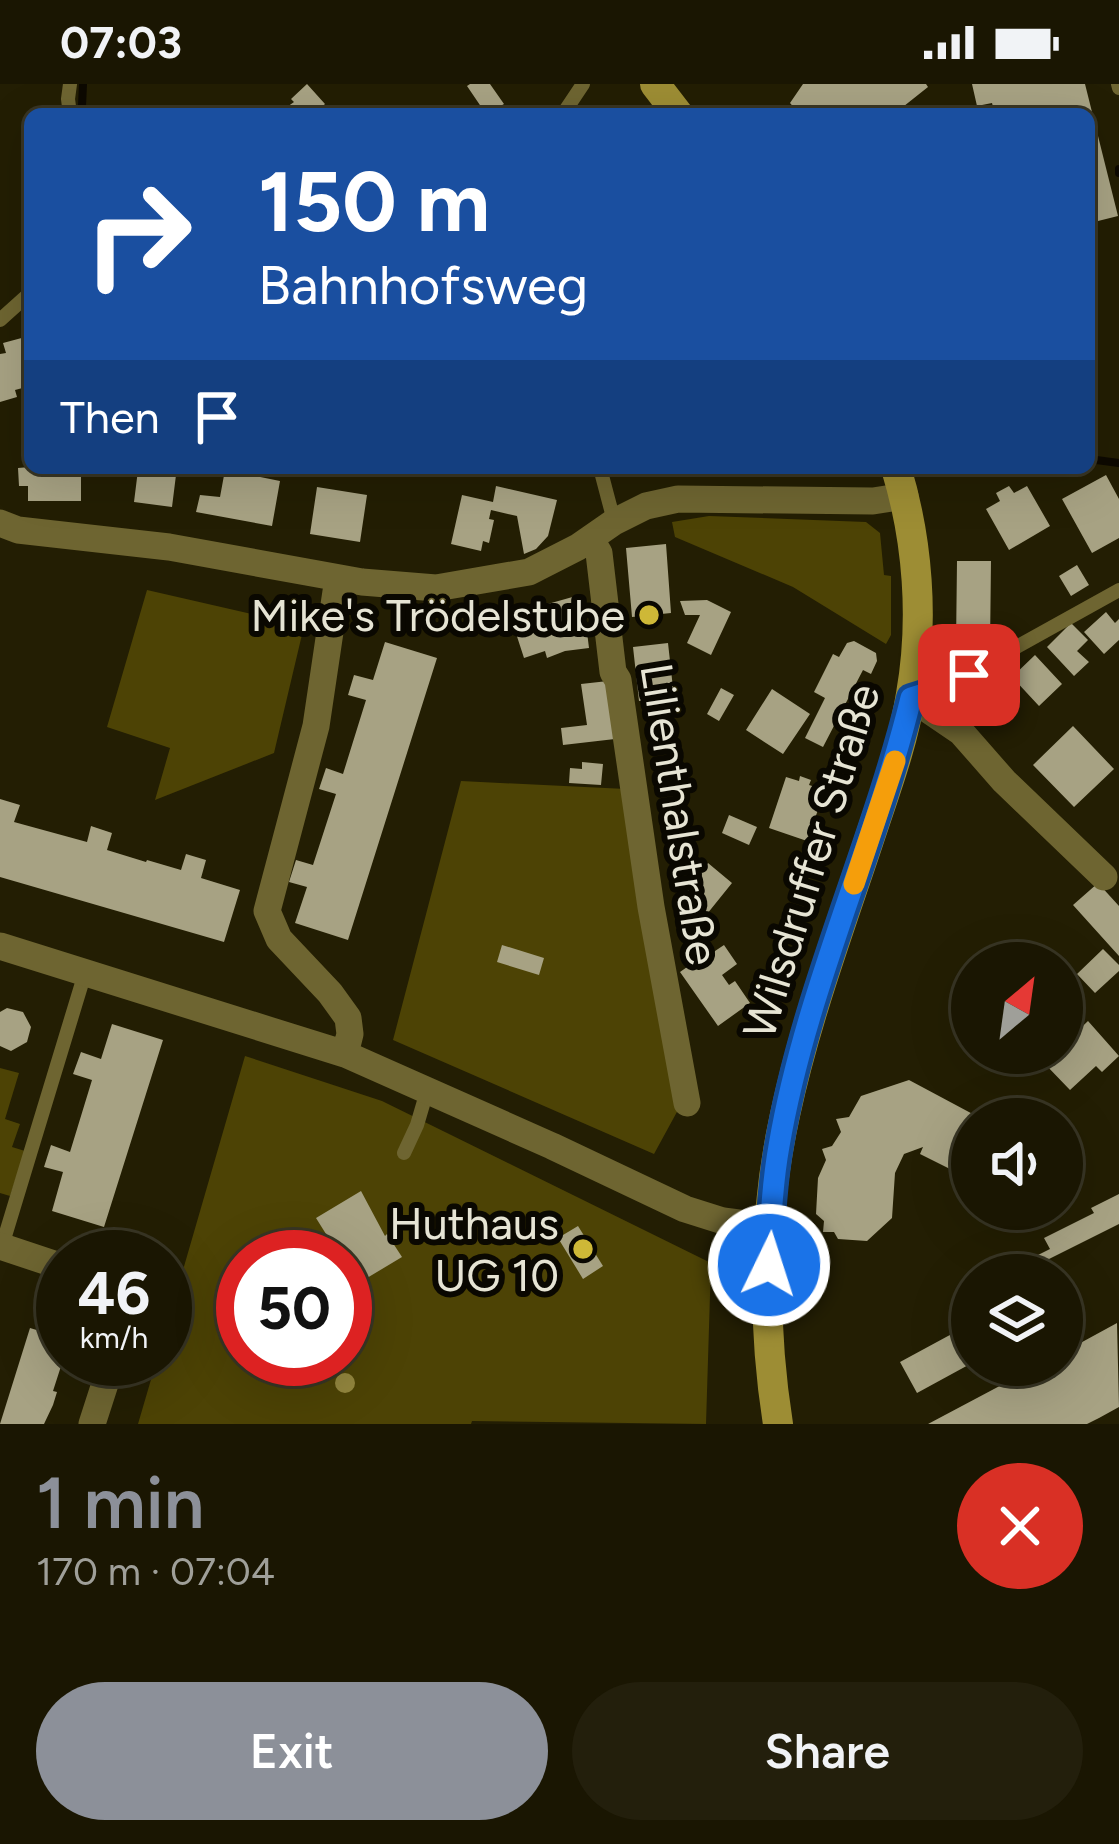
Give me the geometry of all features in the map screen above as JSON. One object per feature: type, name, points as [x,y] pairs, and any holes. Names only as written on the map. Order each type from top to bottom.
[{"type":"main road","points":[[655,84],[674,108]]},
{"type":"main road","name":"Wilsdruffer Straße","points":[[778,1424],[768,1306],[778,1151],[827,965],[911,698],[917,622],[915,558],[900,482]]},
{"type":"street","points":[[0,523],[17,530],[169,547],[422,588],[529,572],[646,506],[678,499],[873,501],[900,482]]},
{"type":"street","name":"Lilienthalstraße","points":[[591,540],[599,554],[613,672],[687,1103]]},
{"type":"street","points":[[338,578],[316,726],[267,911],[279,938],[348,1018],[345,1054]]},
{"type":"street","points":[[911,698],[961,733],[1004,782],[1104,877]]},
{"type":"street","points":[[0,946],[345,1054],[702,1216],[770,1227]]},
{"type":"street","points":[[1,1246],[36,1258]]},
{"type":"street","points":[[92,1424],[104,1386]]},
{"type":"lane","points":[[0,320],[24,298]]},
{"type":"lane","points":[[602,474],[614,522]]},
{"type":"lane","points":[[911,698],[943,688],[1119,590]]},
{"type":"lane","points":[[1,1246],[85,973]]},
{"type":"lane","points":[[404,1154],[428,1090]]},
{"type":"shaded area","points":[[709,516],[866,522],[880,533],[884,575],[891,576],[891,635],[886,644],[793,587],[675,537],[672,522]]},
{"type":"shaded area","points":[[147,590],[304,626],[274,753],[155,800],[170,748],[107,727]]},
{"type":"shaded area","points":[[461,781],[626,789],[678,1110],[654,1154],[393,1040]]},
{"type":"shaded area","points":[[245,1056],[382,1101],[711,1263],[706,1424],[138,1424],[149,1386],[192,1386],[192,1239]]},
{"type":"shaded area","points":[[0,1068],[19,1073],[5,1119],[20,1124],[12,1147],[25,1151],[10,1196],[0,1193]]},
{"type":"building","points":[[307,84],[325,104],[288,108],[294,102],[291,99]]},
{"type":"building","points":[[490,84],[504,104],[482,108],[467,86]]},
{"type":"building","points":[[803,84],[928,87],[902,108],[794,108],[790,103]]},
{"type":"building","points":[[972,84],[1085,84],[1091,108],[993,108],[992,103],[977,106]]},
{"type":"building","points":[[1095,124],[1118,216],[1095,222]]},
{"type":"building","points":[[24,337],[24,388],[15,390],[17,397],[0,402],[0,354],[6,353],[3,343]]},
{"type":"building","points":[[18,468],[24,468],[24,474],[81,474],[81,501],[28,501],[28,486],[19,486]]},
{"type":"building","points":[[138,474],[176,475],[172,507],[134,502]]},
{"type":"building","points":[[224,474],[280,481],[272,526],[196,512],[200,495],[220,497]]},
{"type":"building","points":[[1106,475],[1119,499],[1119,538],[1092,553],[1062,499]]},
{"type":"building","points":[[496,486],[557,500],[548,536],[536,549],[524,554],[517,516],[491,510],[489,543],[483,541],[481,551],[451,544],[462,495],[493,502]]},
{"type":"building","points":[[1009,486],[1014,493],[1027,486],[1050,526],[1009,550],[986,509],[1000,501],[996,493]]},
{"type":"building","points":[[317,487],[367,495],[360,542],[310,534]]},
{"type":"building","points":[[666,544],[671,613],[632,617],[626,548]]},
{"type":"building","points":[[957,561],[991,561],[990,647],[956,646]]},
{"type":"building","points":[[1077,565],[1089,585],[1071,596],[1059,576]]},
{"type":"building","points":[[576,596],[583,600],[589,648],[547,658],[545,651],[524,658],[511,618]]},
{"type":"building","points":[[707,600],[731,612],[711,655],[687,643],[700,615],[685,615],[680,601]]},
{"type":"building","points":[[1106,612],[1115,623],[1119,619],[1119,640],[1104,654],[1084,632]]},
{"type":"building","points":[[1071,623],[1088,640],[1077,651],[1089,662],[1074,676],[1047,647]]},
{"type":"building","points":[[854,641],[876,653],[877,661],[871,674],[863,670],[823,747],[805,738],[825,698],[814,692],[833,654],[839,657],[847,643]]},
{"type":"building","points":[[385,642],[437,658],[348,940],[295,923],[307,887],[289,882],[296,860],[313,865],[336,794],[319,789],[326,768],[343,774],[366,700],[348,695],[354,675],[373,680]]},
{"type":"building","points":[[668,643],[674,697],[639,701],[633,647]]},
{"type":"building","points":[[1035,655],[1062,684],[1039,706],[1012,677]]},
{"type":"building","points":[[608,681],[615,739],[563,745],[561,728],[587,725],[581,684]]},
{"type":"building","points":[[721,688],[734,695],[719,721],[707,714]]},
{"type":"building","points":[[772,689],[810,714],[783,754],[746,730]]},
{"type":"building","points":[[1073,726],[1114,769],[1074,807],[1033,765]]},
{"type":"building","points":[[582,762],[603,764],[601,785],[569,783],[570,768],[582,769]]},
{"type":"building","points":[[800,776],[825,790],[807,841],[769,828],[786,777],[799,781]]},
{"type":"building","points":[[0,799],[20,805],[14,822],[87,842],[91,826],[112,833],[107,850],[146,862],[181,870],[186,854],[206,860],[201,878],[240,890],[224,942],[0,877]]},
{"type":"building","points":[[729,815],[757,827],[749,845],[722,833]]},
{"type":"building","points":[[708,863],[732,883],[707,914],[683,894]]},
{"type":"building","points":[[1098,883],[1119,906],[1119,956],[1073,905]]},
{"type":"building","points":[[502,945],[544,958],[539,975],[497,962]]},
{"type":"building","points":[[724,945],[737,964],[722,975],[729,985],[735,981],[750,1003],[718,1026],[680,972]]},
{"type":"building","points":[[1103,949],[1119,965],[1119,971],[1095,993],[1083,980],[1083,968]]},
{"type":"building","points":[[7,1008],[23,1012],[31,1027],[27,1042],[11,1051],[0,1046],[0,1012]]},
{"type":"building","points":[[1088,1021],[1119,1056],[1102,1072],[1096,1066],[1070,1090],[1055,1074],[1083,1074],[1083,1026]]},
{"type":"building","points":[[112,1024],[163,1040],[104,1227],[52,1211],[63,1172],[44,1167],[51,1145],[70,1152],[92,1080],[73,1074],[81,1052],[101,1059]]},
{"type":"building","points":[[909,1080],[951,1102],[951,1170],[920,1154],[923,1147],[904,1154],[895,1173],[892,1218],[867,1241],[838,1239],[834,1232],[823,1232],[824,1221],[816,1214],[818,1178],[826,1160],[822,1149],[832,1146],[841,1132],[836,1119],[849,1117],[861,1096]]},
{"type":"building","points":[[361,1191],[402,1257],[372,1275],[372,1230],[324,1230],[316,1218]]},
{"type":"building","points":[[1119,1194],[1119,1224],[1059,1254],[1040,1254],[1050,1249],[1044,1238],[1060,1230],[1083,1230],[1083,1218],[1094,1213],[1091,1208]]},
{"type":"building","name":"Huthaus UG 10","points":[[578,1226],[603,1266],[583,1279],[558,1238]]},
{"type":"building","points":[[1117,1323],[1119,1407],[1099,1418],[1087,1424],[928,1424],[999,1386],[1083,1386],[1083,1342]]},
{"type":"building","points":[[30,1328],[36,1330],[36,1386],[55,1386],[53,1405],[44,1424],[0,1424]]},
{"type":"building","points":[[951,1334],[951,1374],[917,1393],[900,1362]]},
{"type":"waterway","points":[[83,84],[83,108]]},
{"type":"waterway","points":[[1095,460],[1119,463]]},
{"type":"slow traffic","points":[[854,884],[895,761]]},
{"type":"place","name":"Mike's Trödelstube","points":[[649,615]]},
{"type":"place","name":"Huthaus UG 10","points":[[583,1249]]},
{"type":"route","points":[[769,1265],[778,1151],[795,1074],[911,698],[969,675]]}]
